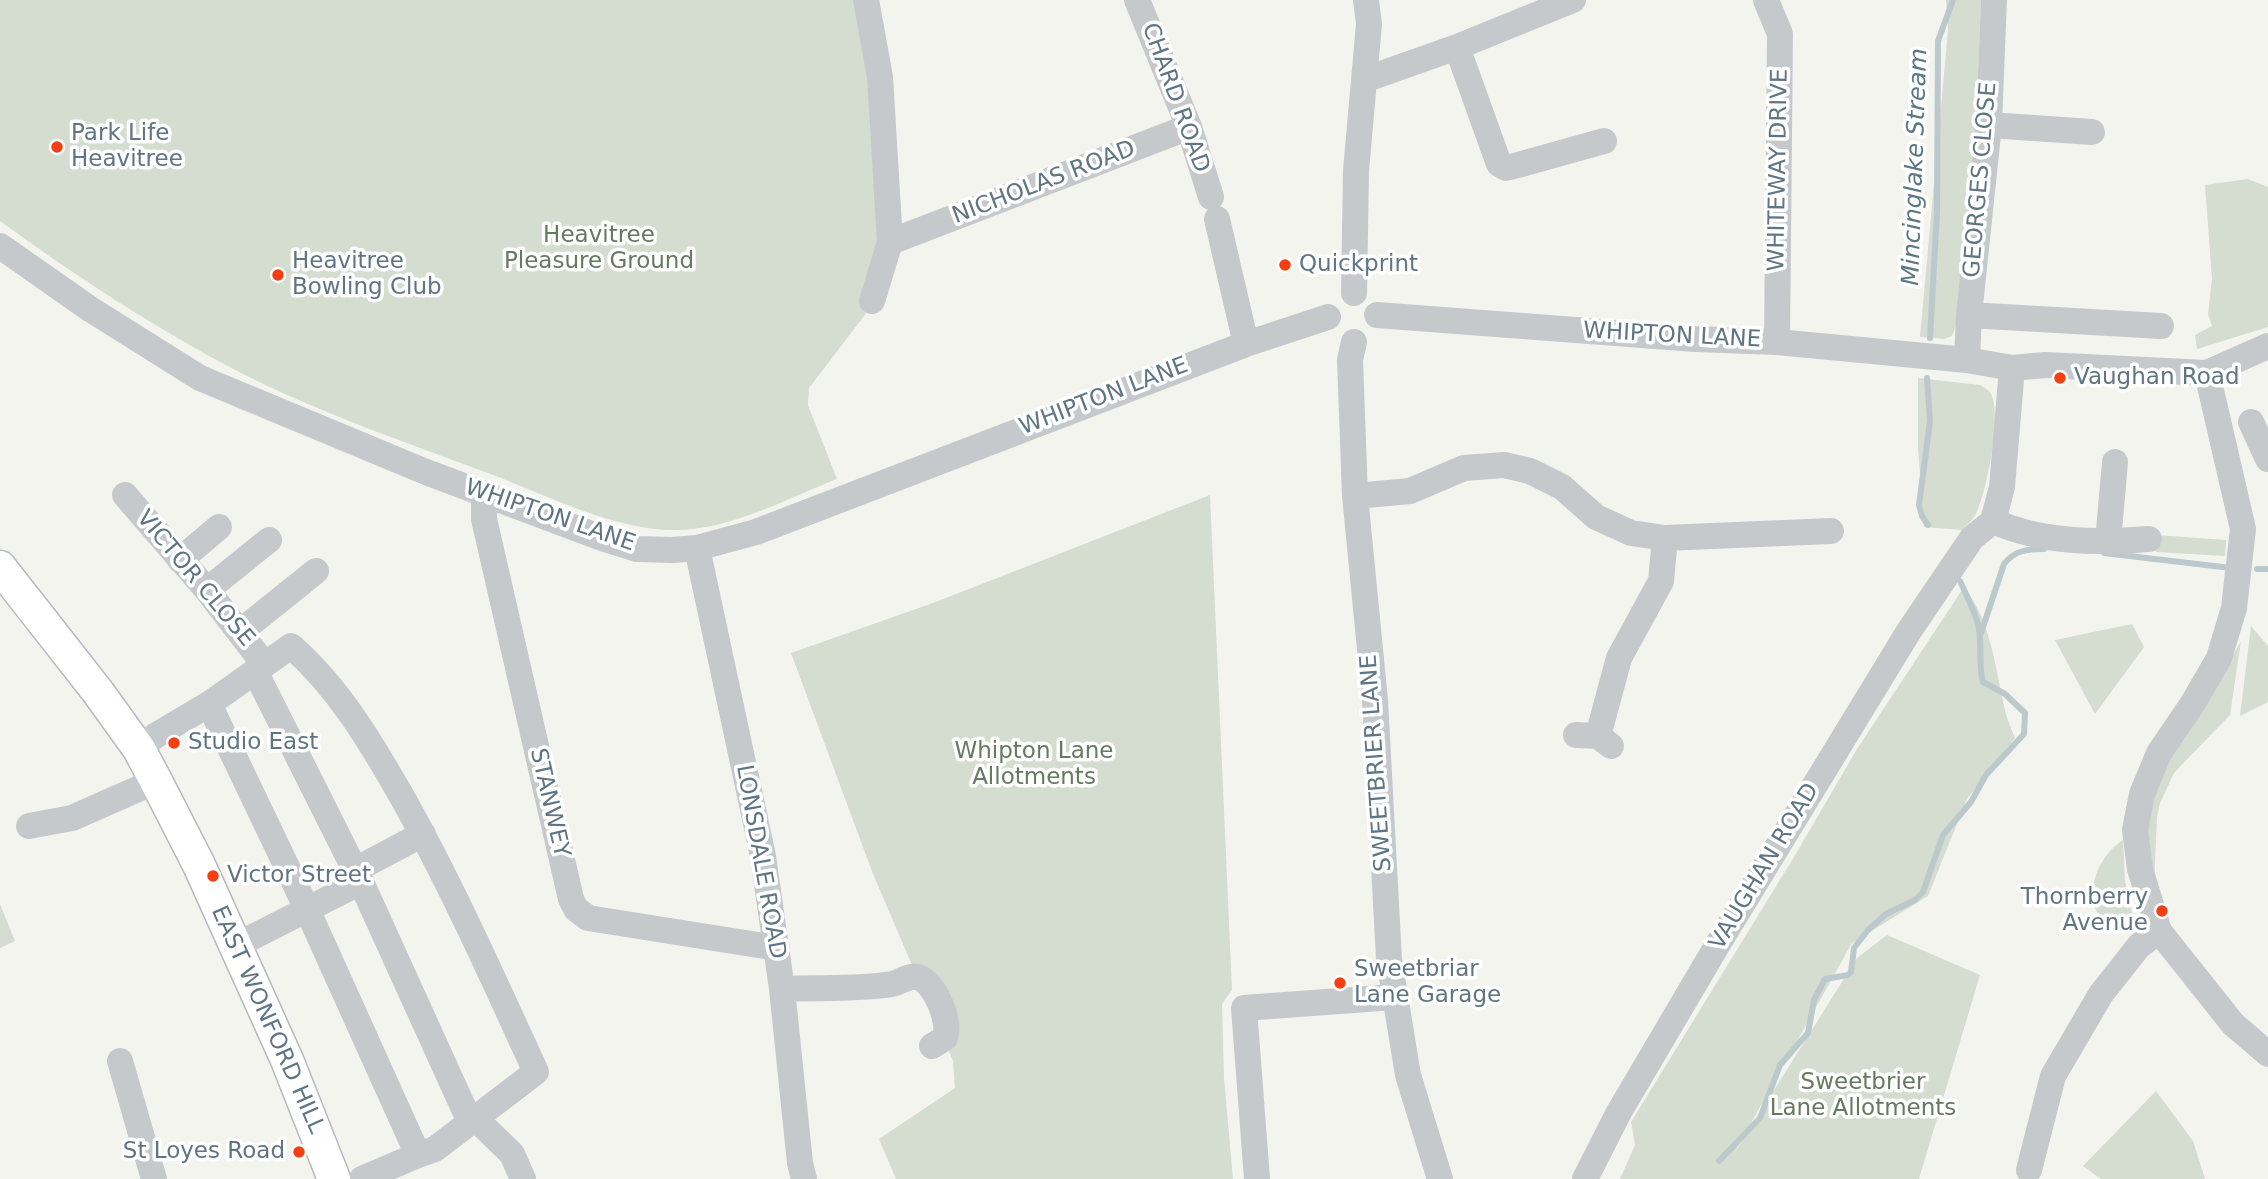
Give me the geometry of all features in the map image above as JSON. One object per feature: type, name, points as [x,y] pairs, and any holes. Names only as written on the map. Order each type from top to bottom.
[{"type":"main road","name":"EAST WONFORD HILL","points":[[0,567],[139,749],[199,865],[291,1071],[334,1179]]},
{"type":"street","points":[[866,0],[880,77],[894,241],[872,301]]},
{"type":"street","name":"CHARD ROAD","points":[[1137,0],[1189,127],[1214,208],[1246,344]]},
{"type":"street","points":[[1354,293],[1356,171],[1369,24],[1366,0]]},
{"type":"street","points":[[1364,80],[1457,47],[1573,0]]},
{"type":"street","name":"WHITEWAY DRIVE","points":[[1766,0],[1780,34],[1777,342]]},
{"type":"street","name":"GEORGES CLOSE","points":[[1967,360],[1969,315],[1989,125],[1994,0]]},
{"type":"street","points":[[1457,47],[1499,164],[1506,168],[1604,141]]},
{"type":"street","points":[[1989,125],[2092,132]]},
{"type":"street","name":"NICHOLAS ROAD","points":[[894,241],[1189,127]]},
{"type":"street","name":"WHIPTON LANE","points":[[0,246],[90,309],[200,378],[417,469],[637,549],[696,548],[756,532],[1246,344],[1328,317]]},
{"type":"street","points":[[1354,293],[1370,300],[1377,315],[1374,330],[1354,342],[1339,338],[1329,325],[1328,317],[1333,302],[1339,297],[1354,293]]},
{"type":"street","name":"WHIPTON LANE","points":[[1377,315],[1668,337],[1777,342],[1967,360]]},
{"type":"street","points":[[1969,315],[2161,326]]},
{"type":"street","name":"SWEETBRIER LANE","points":[[1354,342],[1350,360],[1355,496],[1375,700],[1390,959],[1408,1075],[1440,1179]]},
{"type":"street","points":[[1967,360],[2012,368],[2045,365],[2207,373],[2268,346]]},
{"type":"street","points":[[2012,368],[2002,487],[1993,521],[2039,537],[2108,542],[2149,539]]},
{"type":"street","points":[[2207,373],[2243,529],[2255,541],[2219,658],[2159,753],[2142,794],[2135,830],[2140,869],[2159,932],[2233,1024],[2268,1054]]},
{"type":"street","points":[[2251,422],[2268,460]]},
{"type":"street","points":[[2108,542],[2115,462]]},
{"type":"street","points":[[1355,496],[1410,491],[1464,468],[1504,466],[1530,471],[1562,487],[1596,517],[1631,533],[1665,538],[1830,531]]},
{"type":"street","name":"STANWEY","points":[[484,494],[484,519],[571,899],[576,909],[588,918],[777,948]]},
{"type":"street","name":"VICTOR CLOSE","points":[[125,495],[240,632],[259,667]]},
{"type":"street","name":"VAUGHAN ROAD","points":[[1585,1179],[1619,1112],[1909,631],[1972,538],[1993,521]]},
{"type":"street","points":[[180,559],[219,527]]},
{"type":"street","points":[[1595,739],[1619,658],[1661,581],[1665,538]]},
{"type":"street","points":[[207,590],[269,540]]},
{"type":"street","name":"LONSDALE ROAD","points":[[696,548],[763,856],[777,948],[800,1163],[804,1179]]},
{"type":"street","points":[[240,632],[316,571]]},
{"type":"street","points":[[139,749],[291,646],[327,682],[368,737],[423,834],[540,1070],[435,1149],[362,1179]]},
{"type":"street","points":[[259,667],[472,1120],[512,1154],[523,1179]]},
{"type":"street","points":[[209,704],[307,909],[418,1154]]},
{"type":"street","points":[[29,826],[72,818],[156,781]]},
{"type":"street","points":[[235,946],[307,909],[423,834]]},
{"type":"street","points":[[2029,1170],[2053,1076],[2101,994],[2139,946],[2159,932]]},
{"type":"street","points":[[782,989],[889,984],[913,976],[919,978],[930,988],[945,1013],[947,1022],[945,1038],[932,1046]]},
{"type":"street","points":[[1257,1179],[1244,1007],[1394,997]]},
{"type":"street","points":[[120,1061],[154,1179]]},
{"type":"green space","name":"Heavitree Pleasure Ground","points":[[0,0],[857,0],[870,93],[884,259],[874,303],[809,388],[808,405],[837,479],[758,512],[718,524],[677,530],[632,525],[565,504],[337,416],[241,373],[178,339],[88,282],[0,221]]},
{"type":"green space","points":[[1946,0],[1981,0],[1976,130],[1960,314],[1952,336],[1944,339],[1920,337],[1948,30]]},
{"type":"green space","points":[[2248,179],[2268,187],[2268,327],[2197,349],[2195,335],[2212,326],[2208,314],[2212,279],[2205,185]]},
{"type":"green space","points":[[1918,378],[1980,385],[1992,396],[1995,421],[1988,473],[1976,514],[1962,530],[1924,527],[1918,448]]},
{"type":"green space","name":"Whipton Lane Allotments","points":[[1210,495],[1232,990],[1222,1004],[1224,1078],[1233,1179],[896,1179],[879,1139],[955,1088],[953,1061],[873,874],[791,653],[933,603]]},
{"type":"green space","points":[[2157,535],[2226,540],[2225,556],[2156,552]]},
{"type":"green space","name":"Sweetbrier Lane Allotments","points":[[1964,587],[1973,599],[1985,627],[2005,711],[2015,738],[1967,799],[1928,896],[1852,943],[1732,1157],[1857,958],[1887,935],[1980,975],[1919,1179],[1620,1179],[1635,1145],[1631,1122],[1857,749]]},
{"type":"green space","points":[[2132,624],[2144,647],[2095,714],[2055,640]]},
{"type":"green space","points":[[2251,626],[2268,646],[2268,702],[2240,716]]},
{"type":"green space","points":[[2241,641],[2230,715],[2174,773],[2160,803],[2154,886],[2147,830],[2151,805],[2166,765],[2202,711]]},
{"type":"green space","points":[[2123,840],[2125,881],[2135,926],[2131,933],[2114,928],[2102,919],[2095,907],[2093,893],[2101,864]]},
{"type":"green space","points":[[0,904],[15,941],[0,948]]},
{"type":"green space","points":[[2156,1091],[2193,1141],[2205,1179],[2101,1179],[2083,1166]]},
{"type":"waterway","name":"Mincinglake Stream","points":[[1930,338],[1937,212],[1938,41],[1953,0]]},
{"type":"waterway","name":"Mincinglake Stream","points":[[1927,378],[1930,421],[1919,505],[1928,525]]},
{"type":"waterway","points":[[1981,633],[2004,564],[2022,551],[2044,549]]},
{"type":"waterway","points":[[2104,553],[2231,568]]},
{"type":"waterway","points":[[2257,569],[2268,569]]},
{"type":"waterway","points":[[1719,1161],[1760,1118],[1780,1065],[1808,1033],[1814,1000],[1825,979],[1848,975],[1851,972],[1854,948],[1868,930],[1886,914],[1915,900],[1923,892],[1943,835],[1971,802],[1986,775],[2024,734],[2025,713],[2005,694],[1983,682],[1978,623],[1960,581]]},
{"type":"place","name":"Park Life Heavitree","points":[[57,147]]},
{"type":"place","name":"Quickprint","points":[[1285,265]]},
{"type":"place","name":"Heavitree Bowling Club","points":[[278,275]]},
{"type":"place","name":"Vaughan Road","points":[[2060,378]]},
{"type":"place","name":"Studio East","points":[[174,743]]},
{"type":"place","name":"Victor Street","points":[[213,876]]},
{"type":"place","name":"Thornberry Avenue","points":[[2162,911]]},
{"type":"place","name":"Sweetbriar Lane Garage","points":[[1340,983]]},
{"type":"place","name":"St Loyes Road","points":[[299,1152]]}]
